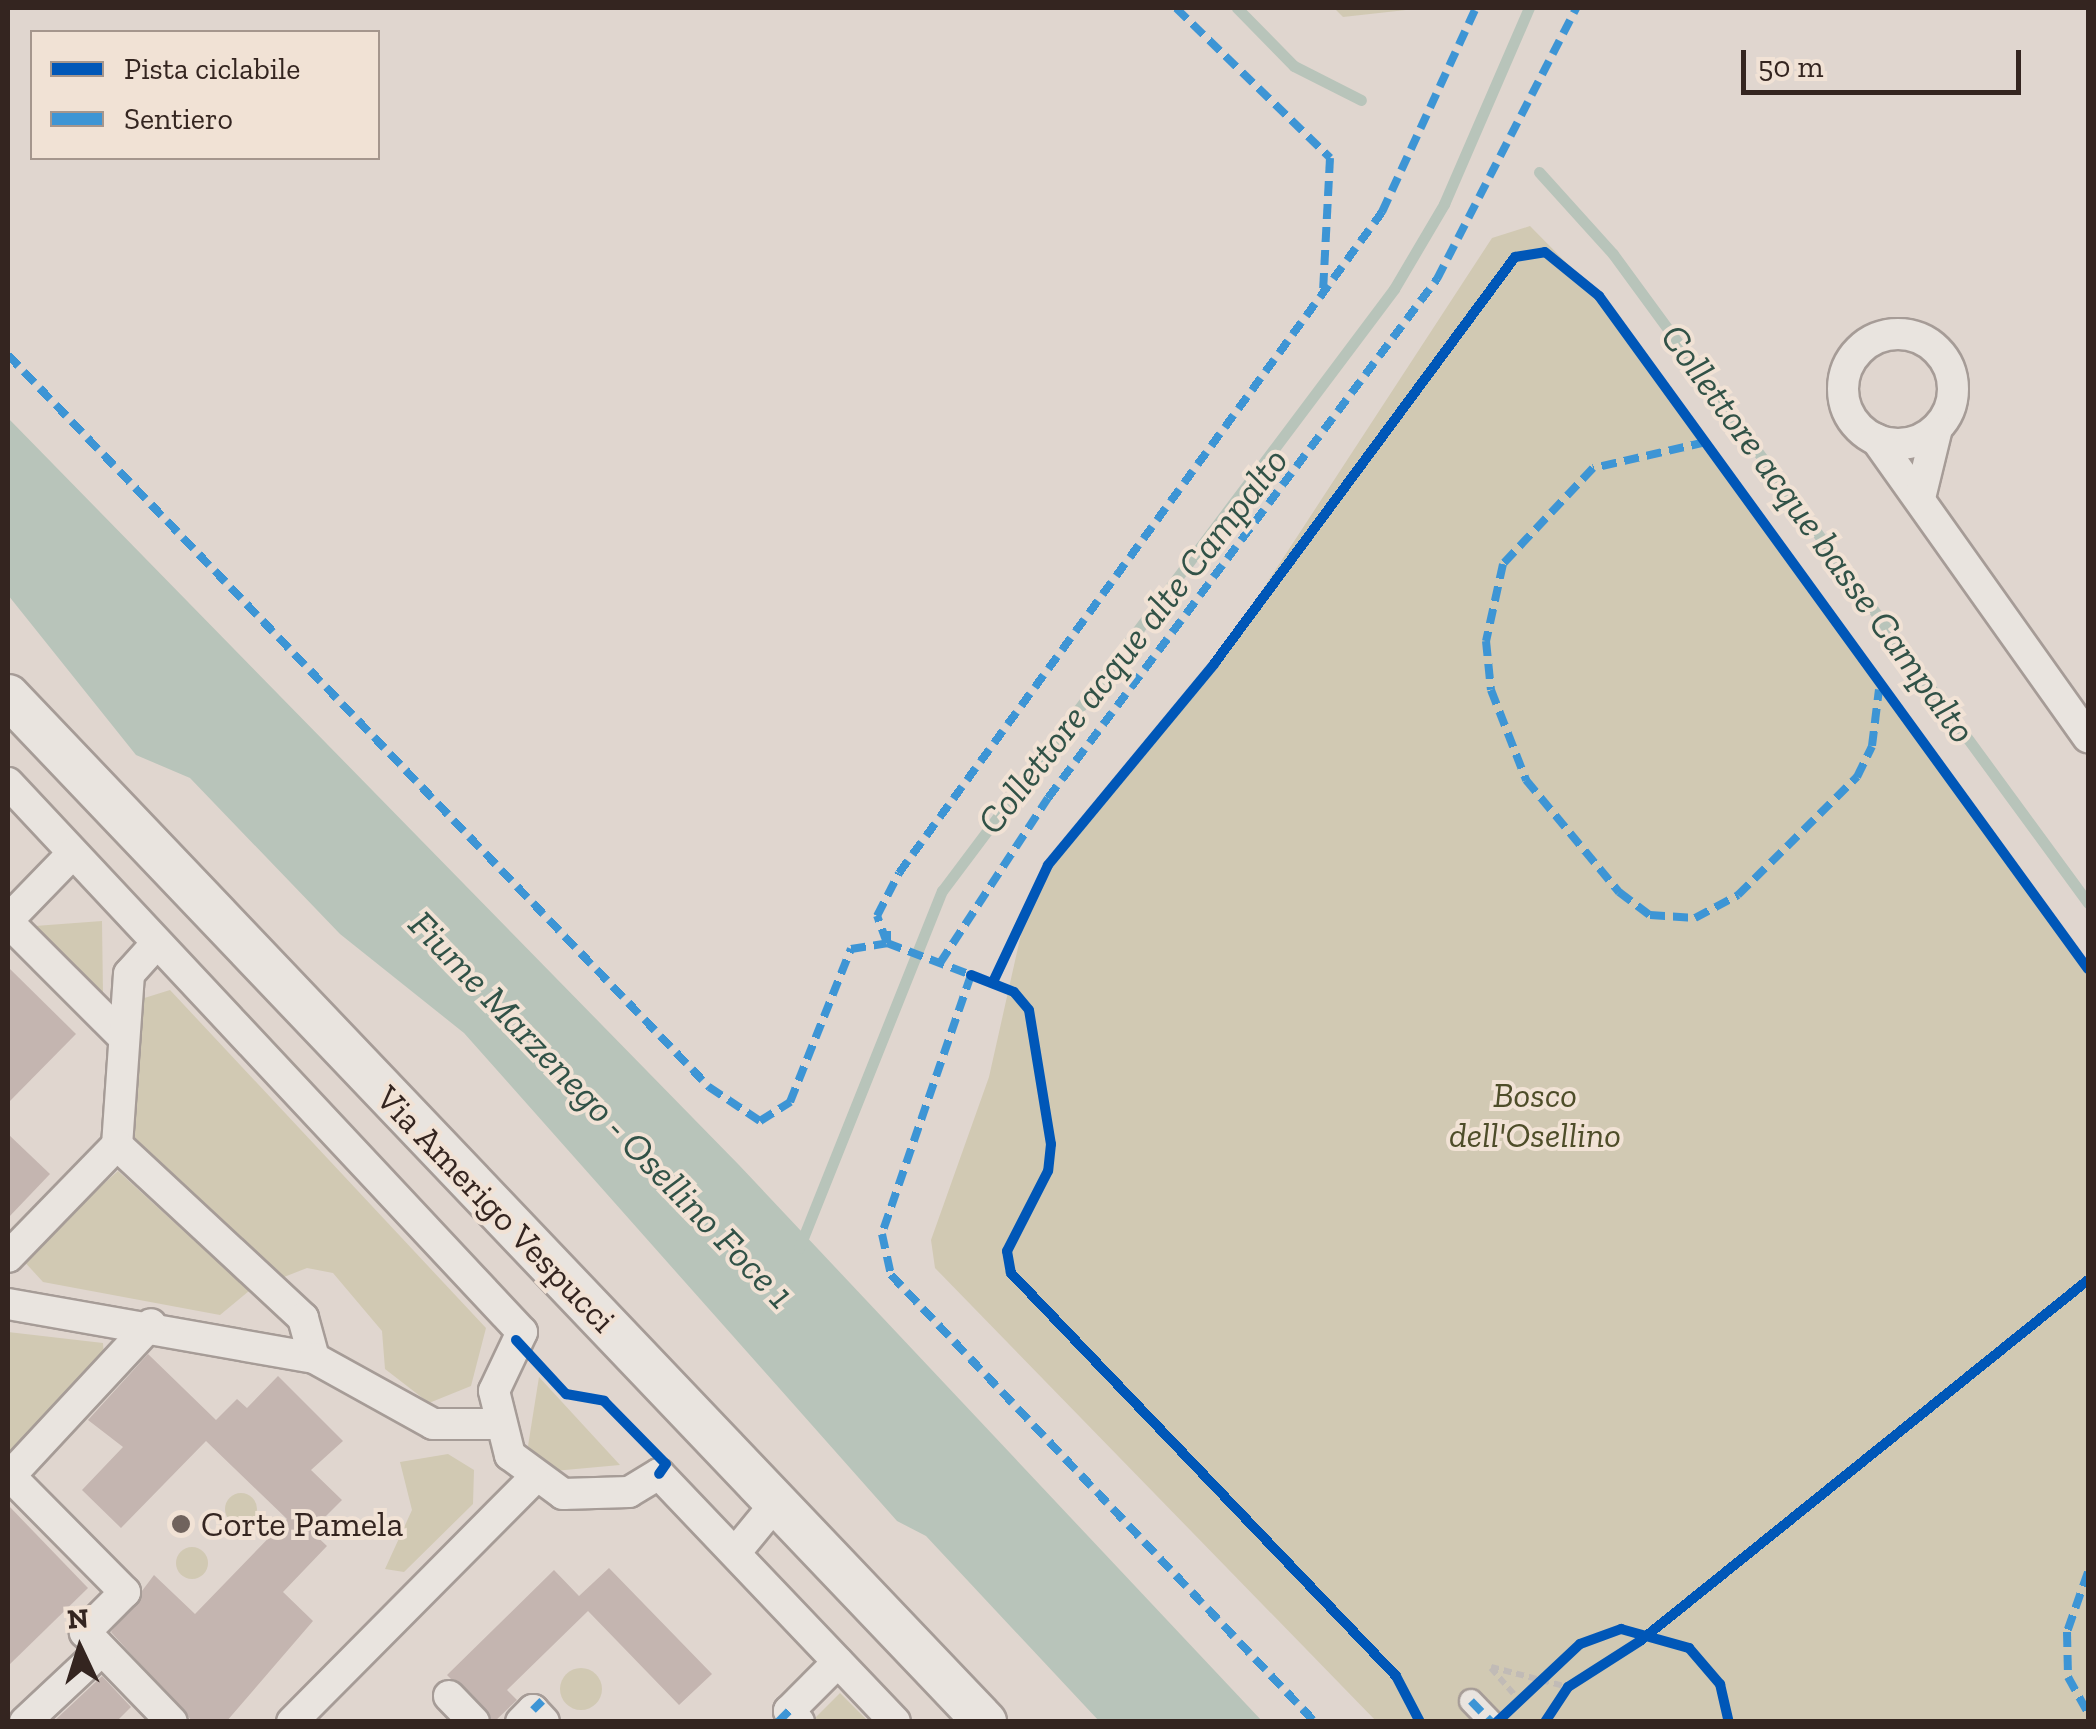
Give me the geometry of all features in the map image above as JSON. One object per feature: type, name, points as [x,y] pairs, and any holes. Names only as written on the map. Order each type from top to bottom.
[{"type":"main road","name":"Via Amerigo Vespucci","points":[[8,696],[985,1722]]},
{"type":"street","points":[[1920,498],[1953,383],[1940,352],[1913,335],[1880,336],[1854,356],[1843,386],[1852,418],[1876,439],[1920,498],[2088,737]]},
{"type":"street","points":[[1876,439],[1909,444],[1938,428]]},
{"type":"street","points":[[8,782],[522,1332],[499,1375],[497,1424],[533,1479],[596,1498],[659,1474],[895,1722]]},
{"type":"street","points":[[73,853],[8,921],[119,1033]]},
{"type":"street","points":[[8,1257],[117,1146],[119,1033],[129,974],[156,944]]},
{"type":"street","points":[[117,1146],[303,1318],[314,1358]]},
{"type":"street","points":[[8,1304],[151,1324],[314,1358],[433,1424],[497,1424]]},
{"type":"street","points":[[24,1722],[93,1641],[125,1592],[9,1478],[151,1324]]},
{"type":"street","points":[[292,1722],[533,1479]]},
{"type":"street","points":[[734,1553],[776,1503]]},
{"type":"street","points":[[93,1641],[172,1722]]},
{"type":"street","points":[[789,1718],[838,1662]]},
{"type":"street","points":[[449,1696],[474,1722]]},
{"type":"street","points":[[1471,1700],[1500,1716]]},
{"type":"path","points":[[1519,1700],[1491,1667],[1568,1687]]},
{"type":"path","points":[[1500,1716],[1552,1669]]},
{"type":"path","points":[[1554,1701],[1580,1678]]},
{"type":"green space","points":[[1334,8],[1424,8],[1343,17]]},
{"type":"green space","name":"Bosco dell'Osellino","points":[[1530,226],[1599,296],[2088,973],[2088,1721],[1376,1721],[935,1268],[931,1240],[989,1077],[1030,894],[1214,664],[1492,238]]},
{"type":"green space","points":[[102,921],[103,995],[35,926]]},
{"type":"green space","points":[[170,990],[486,1328],[471,1386],[429,1403],[385,1369],[382,1331],[333,1273],[307,1268],[284,1277],[134,1137],[138,1000]]},
{"type":"green space","points":[[118,1171],[249,1291],[220,1315],[43,1282],[21,1258]]},
{"type":"green space","points":[[8,1332],[103,1343],[104,1359],[8,1454]]},
{"type":"green space","points":[[539,1377],[620,1465],[554,1471],[528,1446]]},
{"type":"green space","points":[[448,1454],[474,1470],[473,1504],[404,1572],[385,1569],[412,1510],[400,1462]]},
{"type":"green space","points":[[241,1493],[253,1497],[257,1509],[253,1521],[241,1525],[229,1521],[225,1509],[229,1497]]},
{"type":"green space","points":[[192,1547],[204,1551],[208,1563],[204,1575],[192,1579],[180,1575],[176,1563],[180,1551]]},
{"type":"green space","points":[[581,1668],[596,1674],[602,1689],[596,1704],[581,1710],[566,1704],[560,1689],[566,1674]]},
{"type":"green space","points":[[840,1693],[868,1721],[813,1720]]},
{"type":"water","name":"Fiume Marzenego - Osellino Foce 1","points":[[8,418],[739,1165],[1262,1721],[1099,1721],[926,1536],[897,1521],[464,1033],[340,934],[190,778],[136,755],[8,595]]},
{"type":"building","points":[[8,967],[76,1034],[8,1103]]},
{"type":"building","points":[[8,1134],[50,1174],[8,1218]]},
{"type":"building","points":[[148,1354],[216,1420],[237,1399],[247,1408],[278,1376],[343,1441],[311,1470],[342,1500],[311,1531],[327,1546],[283,1592],[313,1621],[226,1722],[193,1722],[111,1632],[154,1575],[195,1614],[287,1519],[206,1441],[121,1528],[82,1490],[123,1447],[88,1420]]},
{"type":"building","points":[[8,1505],[88,1588],[8,1666]]},
{"type":"building","points":[[609,1568],[712,1674],[679,1705],[588,1611],[507,1690],[517,1700],[494,1722],[447,1675],[554,1570],[579,1596]]},
{"type":"building","points":[[102,1676],[131,1707],[116,1722],[53,1722]]},
{"type":"waterway","name":"Collettore acque basse Campalto","points":[[1237,8],[1294,66],[1361,100]]},
{"type":"waterway","name":"Collettore acque alte Campalto","points":[[799,1248],[942,891],[1394,289],[1444,204],[1529,8]]},
{"type":"waterway","name":"Collettore acque basse Campalto","points":[[1539,172],[1613,254],[2088,903]]},
{"type":"marked path","points":[[1176,8],[1330,158],[1323,292]]},
{"type":"marked path","points":[[8,355],[709,1087],[760,1121],[790,1102],[851,949],[887,943],[877,916],[899,873],[1382,212],[1476,8]]},
{"type":"marked path","points":[[940,963],[1048,798],[1437,279],[1576,8]]},
{"type":"marked path","points":[[1706,442],[1593,468],[1503,564],[1486,641],[1491,690],[1526,780],[1619,892],[1650,915],[1695,918],[1738,895],[1857,777],[1872,746],[1879,689]]},
{"type":"marked path","points":[[887,931],[887,943],[971,975],[882,1234],[891,1275],[1315,1722]]},
{"type":"marked path","points":[[2088,1572],[2067,1632],[2068,1677],[2088,1713]]},
{"type":"marked path","points":[[533,1710],[542,1701]]},
{"type":"marked path","points":[[1471,1701],[1491,1722]]},
{"type":"marked path","points":[[778,1722],[789,1711]]},
{"type":"cycle path","points":[[993,982],[1048,865],[1214,664],[1515,257],[1545,252],[1599,296],[2088,969]]},
{"type":"cycle path","points":[[971,975],[1014,992],[1029,1010],[1051,1144],[1048,1171],[1007,1251],[1011,1273],[1396,1676],[1420,1722]]},
{"type":"cycle path","points":[[1545,1722],[1568,1687],[1640,1641],[2088,1280]]},
{"type":"cycle path","points":[[516,1340],[566,1394],[604,1401],[666,1464],[659,1474]]},
{"type":"cycle path","points":[[1497,1722],[1580,1644],[1621,1629],[1689,1648],[1720,1684],[1729,1722]]},
{"type":"place","name":"Corte Pamela","points":[[181,1524]]}]
